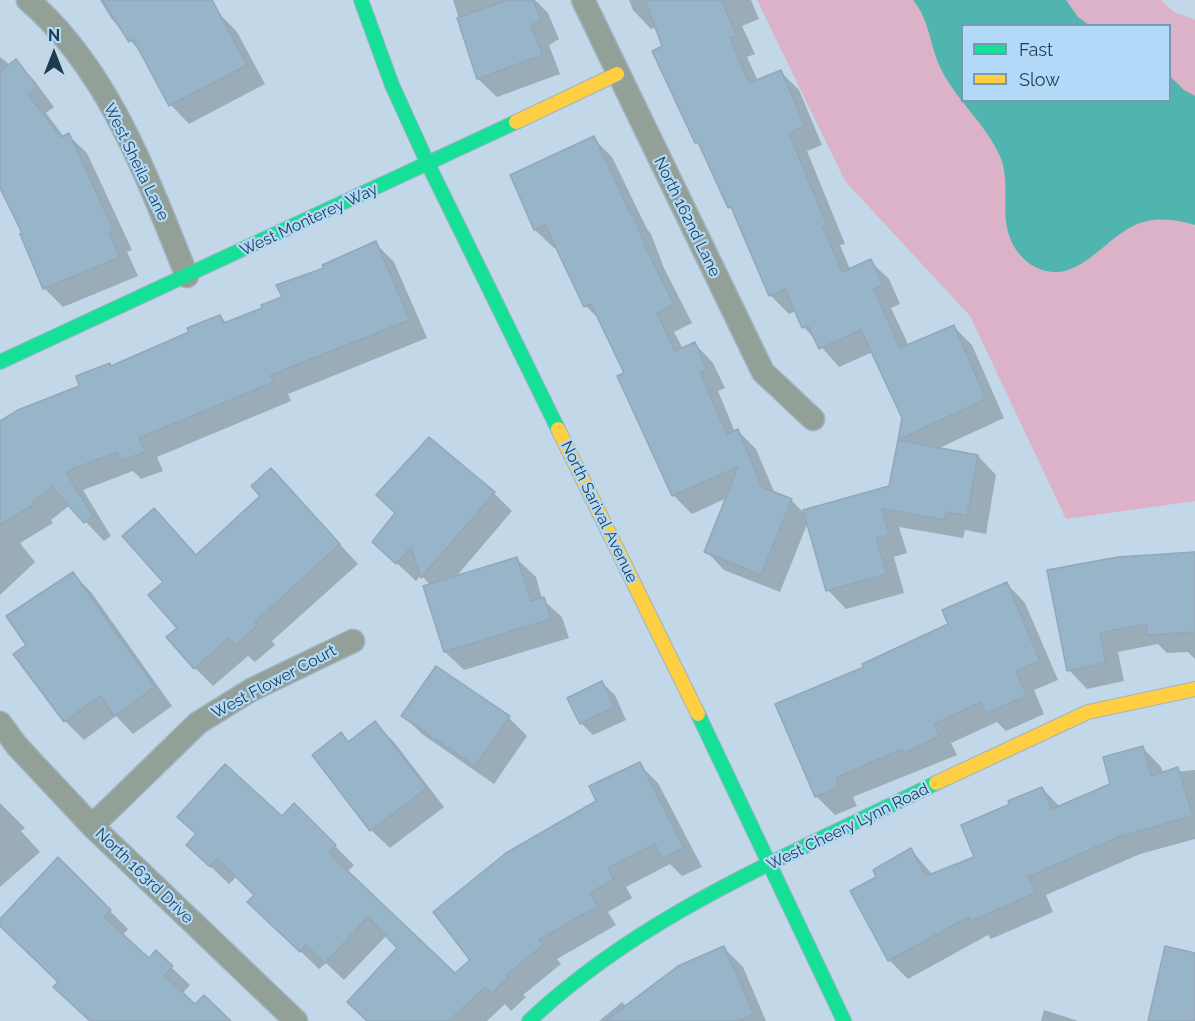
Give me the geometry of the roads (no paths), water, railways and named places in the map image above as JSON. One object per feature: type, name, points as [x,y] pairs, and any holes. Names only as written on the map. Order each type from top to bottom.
[{"type":"street","name":"West Sheila Lane","points":[[28,0],[64,34],[121,123],[145,172],[187,276]]},
{"type":"street","name":"North Sarival Avenue","points":[[362,0],[393,86],[428,164],[771,864],[844,1021]]},
{"type":"street","name":"North 162nd Lane","points":[[583,0],[763,372],[813,419]]},
{"type":"street","name":"West Monterey Way","points":[[0,362],[617,74]]},
{"type":"street","name":"West Flower Court","points":[[92,826],[198,723],[251,690],[353,641]]},
{"type":"street","name":"West Cheery Lynn Road","points":[[529,1021],[574,978],[614,948],[771,864],[1088,712],[1125,702],[1195,689]]},
{"type":"street","name":"North 163rd Drive","points":[[0,723],[17,746],[92,826],[296,1021]]}]
